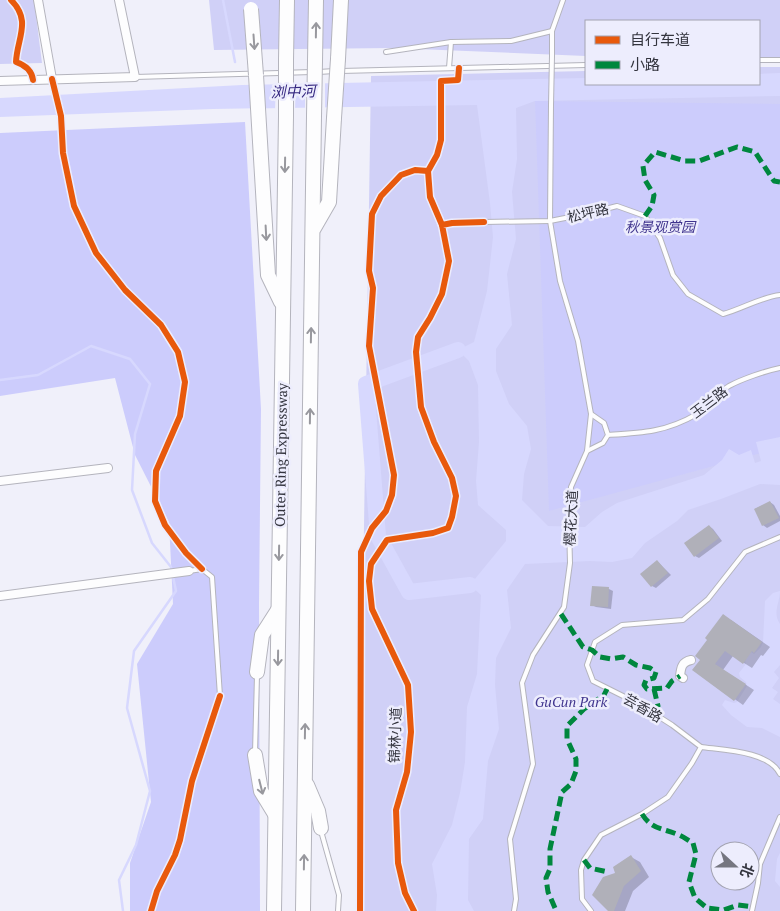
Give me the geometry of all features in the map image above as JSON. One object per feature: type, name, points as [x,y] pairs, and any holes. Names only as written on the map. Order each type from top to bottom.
[{"type":"highway","points":[[251,0],[264,185],[268,275],[283,305]]},
{"type":"highway","name":"Outer Ring Expressway","points":[[274,911],[287,0]]},
{"type":"highway","name":"Outer Ring Expressway","points":[[303,911],[316,0]]},
{"type":"highway","points":[[313,231],[329,202],[341,0]]},
{"type":"highway","points":[[257,672],[262,635],[278,609]]},
{"type":"highway","points":[[255,755],[261,792],[275,815]]},
{"type":"highway","points":[[305,780],[318,811],[321,828]]},
{"type":"street","points":[[38,0],[52,79]]},
{"type":"street","points":[[0,81],[135,77],[119,0]]},
{"type":"street","points":[[0,481],[108,468]]},
{"type":"street","points":[[0,596],[189,571]]},
{"type":"street","points":[[683,678],[680,676],[681,666],[685,661],[691,660]]},
{"type":"lane","points":[[563,0],[552,31],[550,221],[560,281],[578,340],[591,414],[587,451]]},
{"type":"lane","points":[[386,52],[451,42],[511,41],[552,31]]},
{"type":"lane","points":[[449,68],[451,42]]},
{"type":"lane","points":[[760,60],[780,60]]},
{"type":"lane","points":[[135,77],[585,65]]},
{"type":"lane","name":"松坪路","points":[[484,222],[550,221],[590,214],[617,206],[645,216],[660,238],[673,275],[688,294],[723,314],[739,310],[772,296],[780,295]]},
{"type":"lane","name":"玉兰路","points":[[608,435],[643,433],[671,428],[699,413],[728,387],[780,368]]},
{"type":"lane","points":[[587,451],[603,443],[608,435],[604,423],[591,414]]},
{"type":"lane","name":"樱花大道","points":[[514,911],[516,899],[510,839],[533,764],[522,683],[533,655],[564,607],[570,563],[571,487],[587,451]]},
{"type":"lane","name":"芸香路","points":[[701,747],[672,725],[639,704],[593,681],[587,665],[594,642],[622,625],[683,620],[708,599],[744,552],[780,537]]},
{"type":"lane","points":[[189,571],[202,569],[212,577],[220,696]]},
{"type":"lane","points":[[255,755],[257,672]]},
{"type":"lane","points":[[591,911],[582,900],[581,870],[584,860],[601,835],[642,814],[668,797],[701,747],[754,754],[777,768],[780,774]]},
{"type":"lane","points":[[752,911],[760,864],[780,816]]},
{"type":"lane","points":[[321,828],[339,895],[338,911]]},
{"type":"green space","points":[[0,0],[34,0],[42,63],[0,64]]},
{"type":"green space","points":[[209,0],[780,0],[780,63],[760,62],[760,20],[585,20],[585,56],[392,48],[214,50]]},
{"type":"green space","name":"GuCun Park","points":[[760,67],[780,67],[780,911],[358,911],[371,76],[585,71],[585,85],[760,85]]},
{"type":"green space","name":"秋景观赏园","points":[[535,101],[780,104],[780,448],[549,511]]},
{"type":"green space","points":[[245,122],[261,409],[259,604],[260,911],[130,911],[130,863],[151,802],[137,664],[173,604],[169,522],[135,455],[115,378],[0,396],[0,133]]},
{"type":"water","name":"浏中河","points":[[780,73],[780,96],[535,101],[516,108],[517,159],[512,192],[516,239],[507,274],[512,325],[496,349],[496,371],[509,404],[527,426],[531,449],[524,474],[522,500],[548,526],[585,527],[602,512],[617,503],[704,475],[722,460],[729,449],[739,455],[751,450],[755,463],[761,461],[756,442],[780,437],[780,485],[760,484],[688,510],[677,521],[645,543],[632,558],[612,562],[590,561],[525,564],[507,590],[511,628],[496,658],[495,685],[499,729],[488,761],[483,819],[469,839],[468,900],[474,911],[436,911],[437,895],[432,864],[452,825],[460,793],[465,762],[467,707],[477,674],[481,595],[470,585],[506,541],[506,530],[478,505],[476,481],[479,442],[478,385],[469,361],[458,350],[474,342],[487,291],[493,237],[477,105],[213,109],[0,117],[0,98],[242,85],[585,78],[585,85],[760,85],[760,74]]},
{"type":"water","points":[[780,591],[776,611],[780,624],[780,665],[774,672],[779,678],[772,688],[778,692],[773,699],[780,704],[780,737],[762,728],[747,727],[731,715],[722,705],[725,700],[737,702],[747,686],[739,673],[746,664],[745,660],[748,650],[754,654],[763,642],[765,601],[773,593]]},
{"type":"water","points":[[780,853],[780,887],[775,881],[777,859]]},
{"type":"pier","points":[[325,81],[325,110],[305,110],[305,82]]},
{"type":"pier","points":[[276,82],[296,82],[295,110],[275,110]]},
{"type":"building","points":[[770,501],[779,518],[762,526],[754,509]]},
{"type":"building","points":[[709,525],[719,538],[694,557],[684,543]]},
{"type":"building","points":[[657,560],[668,573],[651,587],[640,574]]},
{"type":"building","points":[[592,586],[609,587],[608,607],[590,606]]},
{"type":"building","points":[[723,614],[762,642],[754,653],[752,651],[743,664],[725,651],[715,664],[746,684],[734,701],[692,670],[700,660],[695,656],[707,640],[705,638]]},
{"type":"building","points":[[631,855],[641,871],[624,886],[614,911],[608,911],[592,895],[603,877],[615,873],[613,867]]},
{"type":"waterway","points":[[223,0],[235,62]]},
{"type":"waterway","points":[[0,380],[38,375],[91,346],[130,359],[150,384],[135,434],[132,490],[152,543],[171,567],[176,591],[134,651],[127,708],[150,791],[136,845],[119,880],[123,911]]},
{"type":"waterway","points":[[458,350],[366,384],[378,536],[409,592],[470,585]]},
{"type":"marked path","points":[[645,216],[652,206],[654,195],[645,180],[643,166],[655,152],[685,161],[699,161],[737,147],[755,152],[774,181],[780,182]]},
{"type":"marked path","points":[[561,614],[583,647],[592,650],[600,657],[611,659],[623,657],[636,665],[650,668],[656,672],[654,678],[646,680],[644,685],[647,689],[667,688],[672,681],[680,676]]},
{"type":"marked path","points":[[555,908],[548,892],[546,878],[550,869],[550,849],[562,792],[571,784],[576,771],[576,759],[567,739],[567,726],[584,709],[604,695],[607,689]]},
{"type":"marked path","points":[[654,689],[658,706],[655,715]]},
{"type":"marked path","points":[[642,814],[654,826],[679,835],[693,843],[696,854],[689,882],[695,898],[707,908],[724,910],[738,905],[753,907]]},
{"type":"marked path","points":[[584,860],[590,868],[608,872]]},
{"type":"cycle path","points":[[11,0],[21,15],[22,23],[16,62],[28,69],[33,80]]},
{"type":"cycle path","points":[[442,225],[430,197],[428,171],[437,155],[441,140],[441,81],[458,80],[459,68]]},
{"type":"cycle path","points":[[52,79],[61,116],[63,153],[74,206],[96,253],[125,290],[161,325],[178,352],[185,382],[180,416],[156,471],[155,501],[165,525],[186,553],[202,569]]},
{"type":"cycle path","points":[[360,911],[361,552],[372,528],[386,511],[392,495],[394,475],[369,346],[373,288],[369,271],[372,214],[381,196],[401,175],[415,170],[428,171]]},
{"type":"cycle path","name":"锦林小道","points":[[414,911],[405,893],[398,863],[396,810],[407,772],[411,732],[408,685],[372,609],[369,581],[371,564],[387,540],[433,533],[448,528],[452,517],[456,496],[452,478],[434,442],[421,407],[416,352],[418,337],[442,294],[449,261],[442,225],[484,222]]},
{"type":"cycle path","points":[[151,911],[157,891],[175,855],[180,840],[192,781],[220,696]]}]
